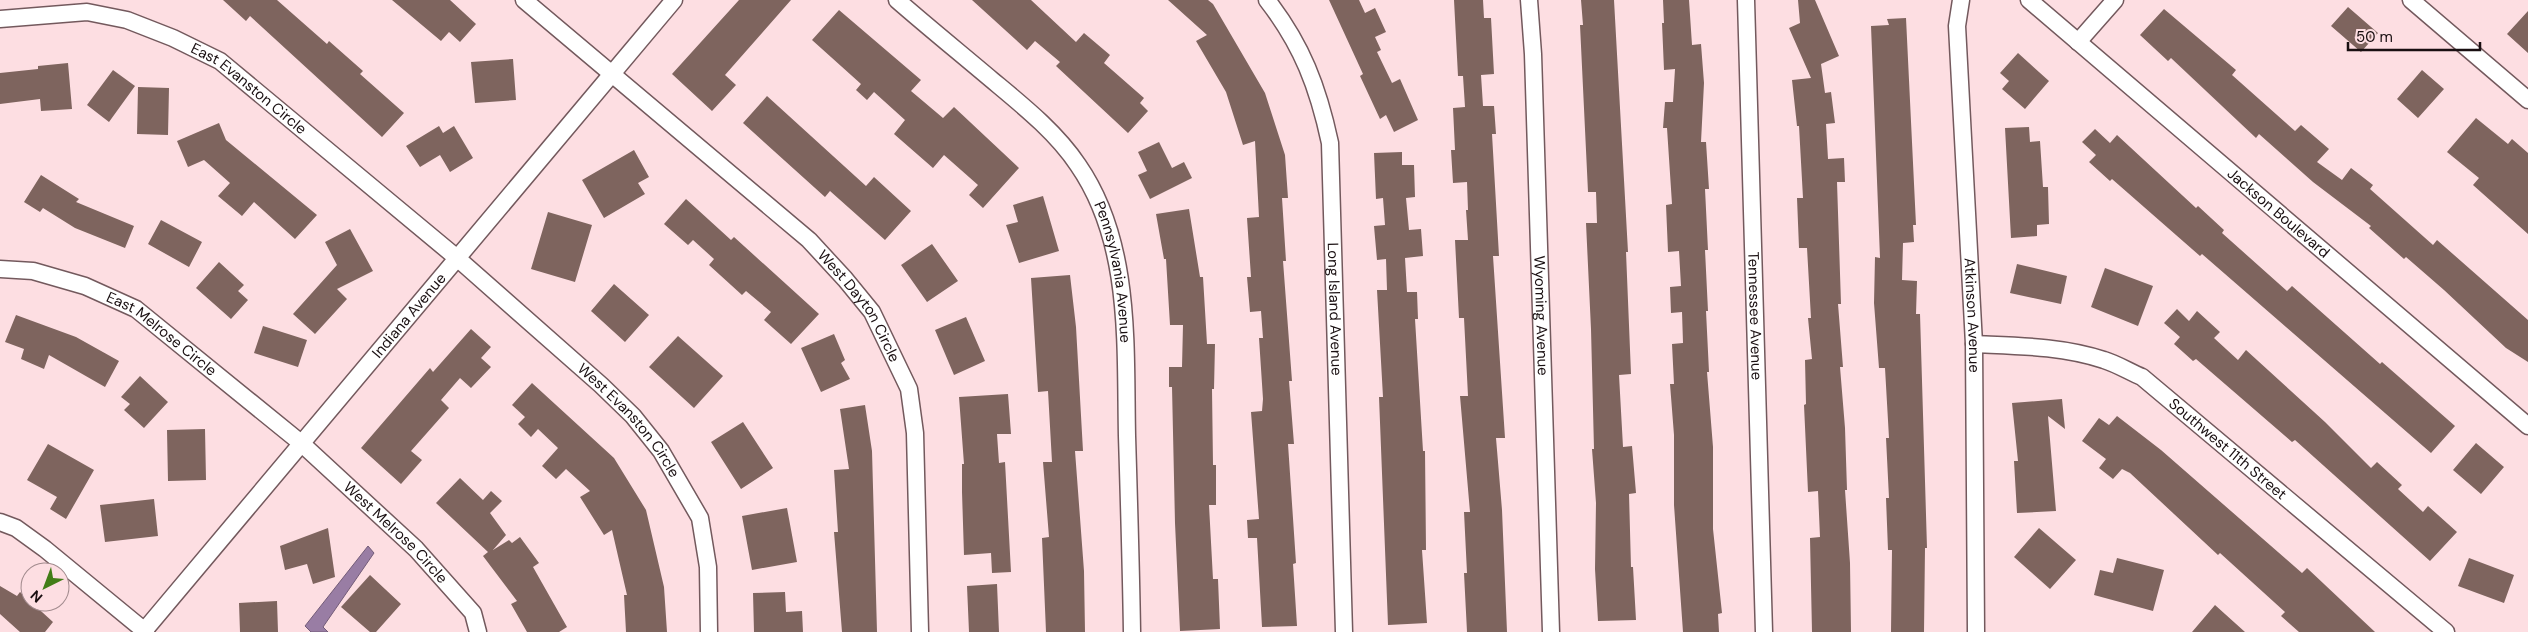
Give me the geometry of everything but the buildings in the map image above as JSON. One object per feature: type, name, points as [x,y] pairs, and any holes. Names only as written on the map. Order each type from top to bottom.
[{"type":"street","name":"West Dayton Circle","points":[[524,0],[809,240],[845,278],[872,312],[909,389],[915,433],[920,632]]},
{"type":"street","name":"Indiana Avenue","points":[[145,631],[674,0]]},
{"type":"street","name":"Pennsylvania Avenue","points":[[897,0],[1020,104],[1053,135],[1078,165],[1101,206],[1115,251],[1122,293],[1132,632]]},
{"type":"street","name":"Long Island Avenue","points":[[1267,0],[1285,23],[1305,62],[1320,97],[1330,143],[1344,632]]},
{"type":"street","name":"Wyoming Avenue","points":[[1529,0],[1533,54],[1551,632]]},
{"type":"street","name":"Tennessee Avenue","points":[[1746,0],[1764,632]]},
{"type":"street","name":"Atkinson Avenue","points":[[1961,0],[1957,26],[1974,344],[1976,632]]},
{"type":"street","name":"Jackson Boulevard","points":[[2029,0],[2528,426]]},
{"type":"street","points":[[2078,42],[2114,0]]},
{"type":"street","points":[[2411,0],[2528,100]]},
{"type":"street","name":"East Evanston Circle","points":[[0,19],[87,12],[128,20],[173,38],[220,61],[457,258]]},
{"type":"street","name":"West Evanston Circle","points":[[457,258],[601,385],[633,416],[661,451],[700,518],[708,568],[709,632]]},
{"type":"street","name":"East Melrose Circle","points":[[0,269],[33,271],[59,278],[85,286],[136,309],[301,443]]},
{"type":"street","name":"Southwest 11th Street","points":[[1974,344],[2036,346],[2070,352],[2104,360],[2142,377],[2446,632]]},
{"type":"street","name":"West Melrose Circle","points":[[301,443],[416,548],[473,613],[478,632]]},
{"type":"street","points":[[0,522],[16,528],[45,549],[145,631]]},
{"type":"shaded area","points":[[368,546],[374,553],[323,627],[328,632],[311,632],[305,626]]}]
